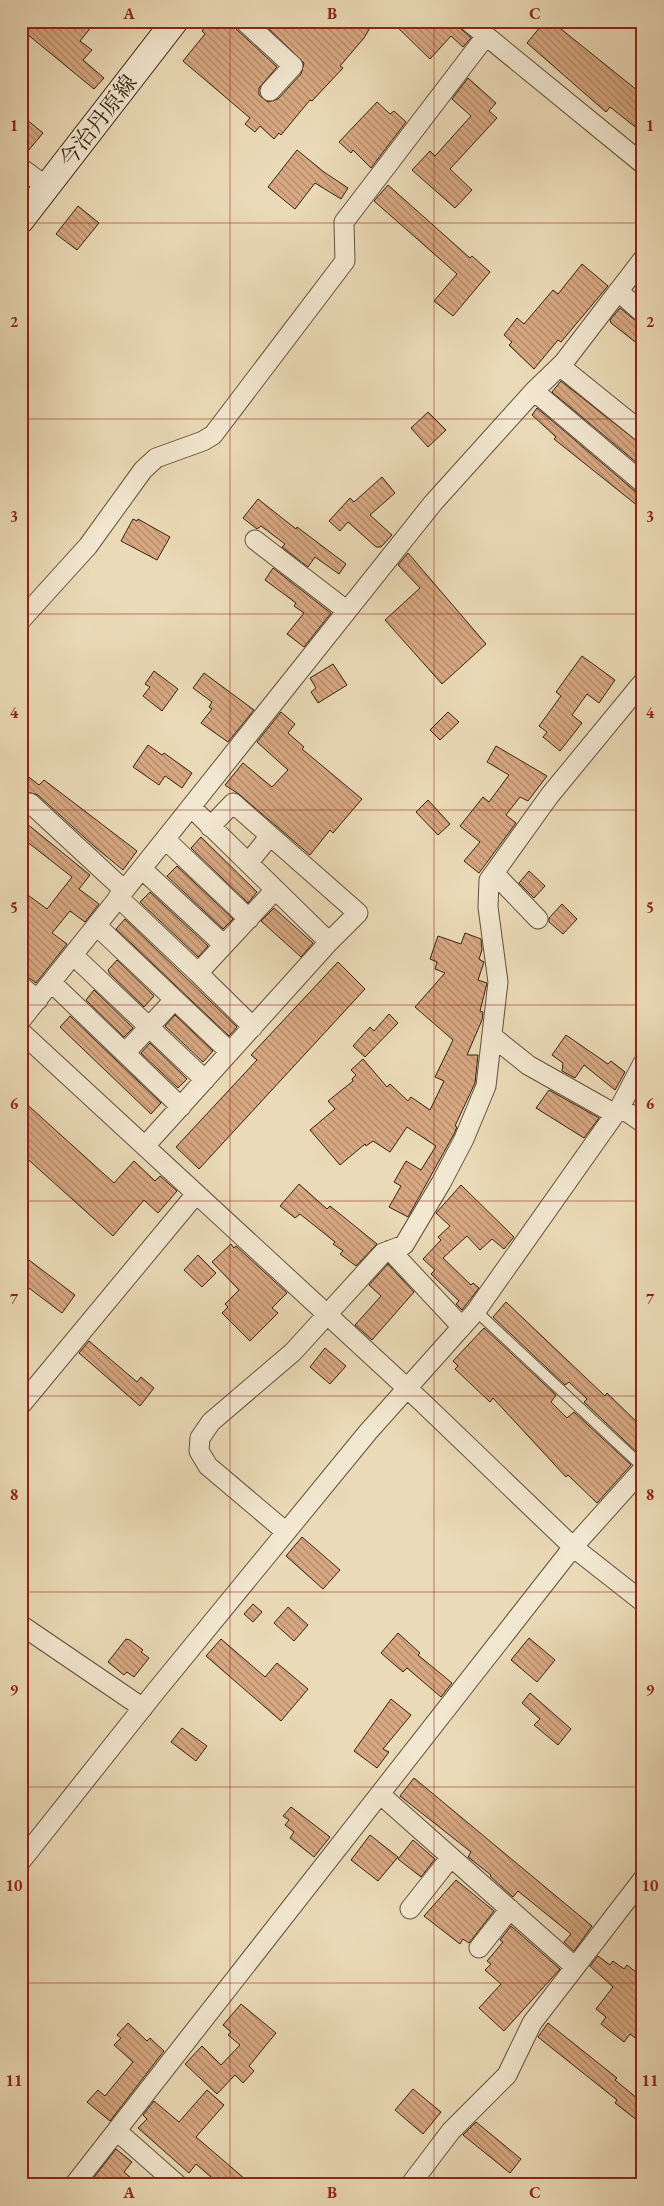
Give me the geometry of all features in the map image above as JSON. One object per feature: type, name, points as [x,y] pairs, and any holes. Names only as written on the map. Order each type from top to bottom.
[{"type":"main road","name":"今治丹原線","points":[[21,220],[175,21]]},
{"type":"street","points":[[244,21],[293,66],[270,91]]},
{"type":"street","points":[[468,21],[487,31],[643,164]]},
{"type":"street","points":[[21,620],[88,546],[143,470],[156,458],[203,441],[214,435],[345,261],[344,222],[412,136],[421,119],[487,31]]},
{"type":"street","points":[[21,168],[47,188]]},
{"type":"street","points":[[21,1020],[433,503],[534,391],[560,366],[643,259]]},
{"type":"street","points":[[618,291],[643,313]]},
{"type":"street","points":[[560,366],[643,433]]},
{"type":"street","points":[[534,391],[643,483]]},
{"type":"street","points":[[255,540],[346,610]]},
{"type":"street","points":[[286,1532],[208,1466],[199,1452],[200,1438],[210,1422],[293,1352],[383,1253],[404,1245],[464,1139],[486,1086],[498,982],[488,908],[489,880],[550,794],[623,709],[643,682]]},
{"type":"street","points":[[145,1146],[358,913],[233,803],[210,827]]},
{"type":"street","points":[[30,804],[253,1027]]},
{"type":"street","points":[[191,808],[330,942]]},
{"type":"street","points":[[248,863],[270,836]]},
{"type":"street","points":[[166,840],[249,918]]},
{"type":"street","points":[[142,869],[224,945]]},
{"type":"street","points":[[494,873],[538,919]]},
{"type":"street","points":[[198,973],[275,890]]},
{"type":"street","points":[[97,926],[230,1052]]},
{"type":"street","points":[[73,955],[205,1080]]},
{"type":"street","points":[[52,982],[181,1107]]},
{"type":"street","points":[[21,986],[38,1000]]},
{"type":"street","points":[[125,1052],[147,1026],[174,1000]]},
{"type":"street","points":[[21,1032],[328,1315],[573,1547],[643,1602]]},
{"type":"street","points":[[492,1036],[528,1066],[643,1124]]},
{"type":"street","points":[[21,1861],[286,1532],[406,1388],[476,1311],[618,1110],[643,1063]]},
{"type":"street","points":[[21,1405],[196,1194]]},
{"type":"street","points":[[390,1250],[462,1327]]},
{"type":"street","points":[[74,2185],[118,2132],[573,1547],[643,1468]]},
{"type":"street","points":[[21,1625],[143,1708]]},
{"type":"street","points":[[381,1795],[575,1967]]},
{"type":"street","points":[[410,1909],[451,1857]]},
{"type":"street","points":[[410,2185],[451,2131],[507,2074],[532,2023],[643,1879]]},
{"type":"street","points":[[480,1948],[510,1909]]},
{"type":"street","points":[[118,2132],[178,2185]]},
{"type":"lane","points":[[476,1311],[643,1468]]},
{"type":"building","points":[[21,21],[96,21],[80,41],[92,50],[83,60],[104,78],[94,89],[21,29]]},
{"type":"building","points":[[210,21],[233,21],[236,29],[277,67],[259,88],[259,95],[268,102],[278,99],[301,74],[304,63],[261,21],[344,21],[352,28],[357,21],[374,21],[364,38],[340,66],[343,68],[312,101],[310,100],[281,135],[279,133],[274,139],[260,126],[255,132],[245,124],[250,118],[183,61],[205,34],[202,31]]},
{"type":"building","points":[[391,21],[457,21],[461,29],[471,38],[463,47],[451,36],[430,59]]},
{"type":"building","points":[[545,21],[551,21],[643,95],[643,133],[610,107],[606,112],[527,43]]},
{"type":"building","points":[[468,78],[496,103],[489,111],[497,118],[450,169],[472,190],[455,208],[412,170],[430,151],[435,156],[471,116],[452,99]]},
{"type":"building","points":[[377,102],[390,114],[394,111],[406,122],[371,168],[353,150],[351,153],[339,142]]},
{"type":"building","points":[[21,115],[43,133],[23,157],[21,157]]},
{"type":"building","points":[[297,150],[324,172],[348,188],[341,199],[315,183],[295,209],[268,187]]},
{"type":"building","points":[[388,185],[470,258],[472,256],[490,272],[453,316],[434,301],[457,274],[374,201]]},
{"type":"building","points":[[78,206],[99,223],[77,250],[56,234]]},
{"type":"building","points":[[582,264],[608,286],[561,342],[558,340],[534,369],[509,345],[512,342],[504,335],[517,318],[524,324],[553,290],[558,294]]},
{"type":"building","points":[[620,308],[636,321],[643,324],[643,348],[611,323],[610,320]]},
{"type":"building","points":[[561,381],[643,446],[643,468],[552,392]]},
{"type":"building","points":[[537,408],[636,492],[643,494],[643,510],[554,439],[556,437],[532,415]]},
{"type":"building","points":[[428,412],[446,430],[428,447],[411,428]]},
{"type":"building","points":[[382,477],[395,493],[370,515],[392,535],[381,547],[376,547],[348,522],[340,531],[329,521],[350,498],[354,502]]},
{"type":"building","points":[[258,499],[296,529],[297,527],[346,564],[339,574],[315,557],[308,567],[282,547],[285,544],[261,526],[257,529],[243,518]]},
{"type":"building","points":[[133,519],[137,521],[138,519],[170,537],[157,560],[121,541]]},
{"type":"building","points":[[408,553],[486,644],[442,684],[385,620],[420,588],[398,565]]},
{"type":"building","points":[[273,568],[331,613],[304,647],[287,634],[304,613],[294,606],[296,603],[265,580]]},
{"type":"building","points":[[582,656],[615,680],[599,703],[587,694],[572,715],[582,723],[560,751],[543,737],[547,732],[539,726],[561,696],[556,692]]},
{"type":"building","points":[[333,664],[347,685],[318,703],[311,692],[316,688],[310,678]]},
{"type":"building","points":[[154,671],[178,689],[162,711],[143,696],[150,687],[145,684]]},
{"type":"building","points":[[204,673],[254,710],[228,742],[201,723],[212,709],[209,707],[212,702],[193,688]]},
{"type":"building","points":[[281,712],[295,724],[288,733],[304,747],[302,749],[362,799],[333,833],[330,830],[310,855],[240,795],[225,785],[243,763],[272,787],[288,770],[257,742]]},
{"type":"building","points":[[448,712],[459,722],[440,740],[430,730]]},
{"type":"building","points":[[148,745],[162,755],[164,753],[192,773],[182,788],[165,776],[159,785],[133,767]]},
{"type":"building","points":[[496,746],[547,776],[528,801],[520,797],[506,815],[516,823],[479,873],[464,861],[480,842],[460,826],[483,797],[489,802],[509,775],[487,762]]},
{"type":"building","points":[[21,771],[39,785],[44,780],[137,851],[123,870],[38,795],[27,792],[21,796]]},
{"type":"building","points":[[428,800],[450,824],[438,835],[416,812]]},
{"type":"building","points":[[21,819],[90,875],[79,889],[99,904],[85,922],[70,911],[52,933],[67,944],[36,983],[21,972],[21,890],[47,909],[72,877],[21,837]]},
{"type":"building","points":[[201,837],[257,892],[248,903],[191,848]]},
{"type":"building","points":[[177,866],[233,919],[223,929],[167,876]]},
{"type":"building","points":[[529,871],[545,886],[534,898],[519,883]]},
{"type":"building","points":[[150,892],[208,946],[198,957],[140,902]]},
{"type":"building","points":[[562,904],[577,919],[563,934],[549,922],[549,918]]},
{"type":"building","points":[[274,908],[313,943],[301,957],[261,921]]},
{"type":"building","points":[[125,919],[237,1027],[229,1036],[116,929]]},
{"type":"building","points":[[465,933],[481,939],[482,950],[479,959],[484,962],[478,980],[487,983],[480,1011],[483,1012],[482,1020],[467,1055],[478,1055],[475,1083],[455,1126],[457,1127],[454,1134],[408,1217],[389,1207],[401,1186],[394,1182],[406,1161],[421,1170],[436,1146],[407,1127],[390,1152],[373,1141],[366,1146],[365,1144],[340,1165],[310,1130],[335,1109],[328,1101],[353,1081],[352,1079],[356,1075],[351,1070],[363,1059],[387,1087],[390,1084],[408,1101],[411,1097],[430,1110],[444,1081],[435,1077],[453,1040],[415,1007],[445,973],[435,969],[437,962],[430,959],[438,936],[461,944]]},
{"type":"building","points":[[117,960],[154,996],[144,1007],[110,974],[108,970]]},
{"type":"building","points":[[338,962],[365,989],[199,1169],[176,1147],[257,1060],[251,1055]]},
{"type":"building","points":[[94,990],[133,1028],[124,1037],[86,1000]]},
{"type":"building","points":[[389,1014],[398,1023],[365,1057],[353,1046],[370,1027],[374,1031]]},
{"type":"building","points":[[175,1015],[213,1051],[203,1062],[165,1026]]},
{"type":"building","points":[[70,1016],[161,1103],[151,1114],[60,1027]]},
{"type":"building","points":[[566,1035],[608,1064],[611,1061],[625,1072],[615,1090],[584,1065],[575,1078],[562,1071],[563,1063],[552,1055]]},
{"type":"building","points":[[150,1043],[187,1079],[178,1088],[141,1053]]},
{"type":"building","points":[[549,1090],[599,1118],[584,1138],[536,1108]]},
{"type":"building","points":[[21,1099],[114,1183],[134,1161],[155,1181],[160,1176],[177,1191],[158,1213],[144,1200],[113,1236],[21,1153]]},
{"type":"building","points":[[299,1184],[327,1209],[330,1206],[377,1244],[356,1266],[340,1254],[343,1251],[333,1244],[335,1242],[300,1214],[295,1218],[280,1206]]},
{"type":"building","points":[[461,1185],[514,1237],[504,1249],[492,1239],[480,1250],[467,1236],[443,1258],[471,1285],[473,1283],[479,1288],[462,1310],[456,1304],[459,1301],[431,1274],[435,1270],[423,1259],[441,1240],[438,1237],[450,1226],[436,1213]]},
{"type":"building","points":[[231,1244],[234,1248],[236,1246],[287,1293],[272,1308],[278,1313],[250,1341],[222,1313],[228,1307],[225,1304],[239,1290],[212,1262]]},
{"type":"building","points":[[21,1254],[75,1295],[62,1313],[21,1282]]},
{"type":"building","points":[[198,1255],[216,1273],[202,1287],[184,1270]]},
{"type":"building","points":[[388,1264],[414,1292],[372,1340],[355,1325],[381,1296],[369,1285]]},
{"type":"building","points":[[506,1302],[605,1396],[607,1393],[643,1428],[642,1457],[584,1402],[587,1399],[569,1382],[565,1385],[493,1317]]},
{"type":"building","points":[[484,1328],[556,1395],[551,1402],[567,1418],[574,1412],[631,1465],[597,1503],[568,1475],[566,1477],[493,1398],[490,1402],[455,1369],[458,1366],[453,1361]]},
{"type":"building","points":[[89,1341],[137,1382],[141,1377],[154,1388],[140,1406],[79,1353]]},
{"type":"building","points":[[325,1348],[346,1366],[330,1384],[310,1367]]},
{"type":"building","points":[[302,1537],[340,1570],[323,1589],[286,1556]]},
{"type":"building","points":[[253,1604],[262,1612],[253,1622],[244,1614]]},
{"type":"building","points":[[288,1607],[308,1625],[294,1641],[274,1623]]},
{"type":"building","points":[[398,1633],[420,1653],[418,1655],[452,1683],[441,1697],[407,1668],[403,1672],[381,1653]]},
{"type":"building","points":[[529,1638],[555,1660],[537,1682],[511,1660]]},
{"type":"building","points":[[126,1639],[143,1650],[141,1652],[149,1658],[134,1677],[127,1672],[124,1675],[108,1662]]},
{"type":"building","points":[[221,1639],[265,1677],[277,1663],[308,1689],[281,1721],[206,1656]]},
{"type":"building","points":[[530,1693],[571,1729],[558,1745],[534,1725],[540,1719],[522,1703]]},
{"type":"building","points":[[391,1699],[411,1715],[383,1749],[389,1752],[377,1768],[354,1751]]},
{"type":"building","points":[[182,1728],[207,1746],[196,1761],[171,1742]]},
{"type":"building","points":[[414,1778],[592,1926],[574,1951],[564,1942],[571,1934],[518,1891],[513,1897],[491,1875],[468,1857],[471,1852],[400,1796]]},
{"type":"building","points":[[291,1807],[330,1837],[314,1857],[290,1838],[294,1832],[285,1825],[289,1820],[283,1816]]},
{"type":"building","points":[[370,1835],[398,1857],[378,1881],[351,1860]]},
{"type":"building","points":[[413,1840],[435,1859],[421,1877],[398,1859]]},
{"type":"building","points":[[456,1880],[494,1911],[469,1943],[463,1939],[460,1944],[424,1916]]},
{"type":"building","points":[[511,1926],[560,1969],[504,2031],[479,2008],[501,1984],[485,1970],[491,1964],[487,1961],[503,1942],[500,1940]]},
{"type":"building","points":[[598,1956],[610,1965],[613,1961],[624,1969],[627,1965],[643,1978],[643,2044],[630,2034],[624,2042],[601,2024],[606,2017],[596,2009],[613,1987],[590,1966]]},
{"type":"building","points":[[241,2004],[276,2033],[249,2066],[254,2071],[243,2083],[235,2075],[217,2094],[185,2064],[202,2046],[221,2065],[240,2045],[228,2035],[231,2032],[223,2025]]},
{"type":"building","points":[[128,2023],[147,2041],[150,2038],[164,2051],[110,2121],[87,2102],[98,2090],[105,2096],[133,2062],[114,2045],[121,2038],[117,2035]]},
{"type":"building","points":[[548,2023],[617,2078],[615,2080],[643,2103],[643,2125],[615,2103],[617,2100],[538,2037]]},
{"type":"building","points":[[413,2089],[441,2112],[423,2134],[395,2110]]},
{"type":"building","points":[[207,2090],[224,2105],[196,2137],[252,2185],[220,2185],[196,2164],[189,2173],[138,2128],[147,2119],[143,2115],[154,2101],[179,2122]]},
{"type":"building","points":[[476,2122],[521,2159],[510,2173],[463,2135]]},
{"type":"building","points":[[116,2149],[132,2162],[124,2172],[139,2185],[88,2185]]}]
